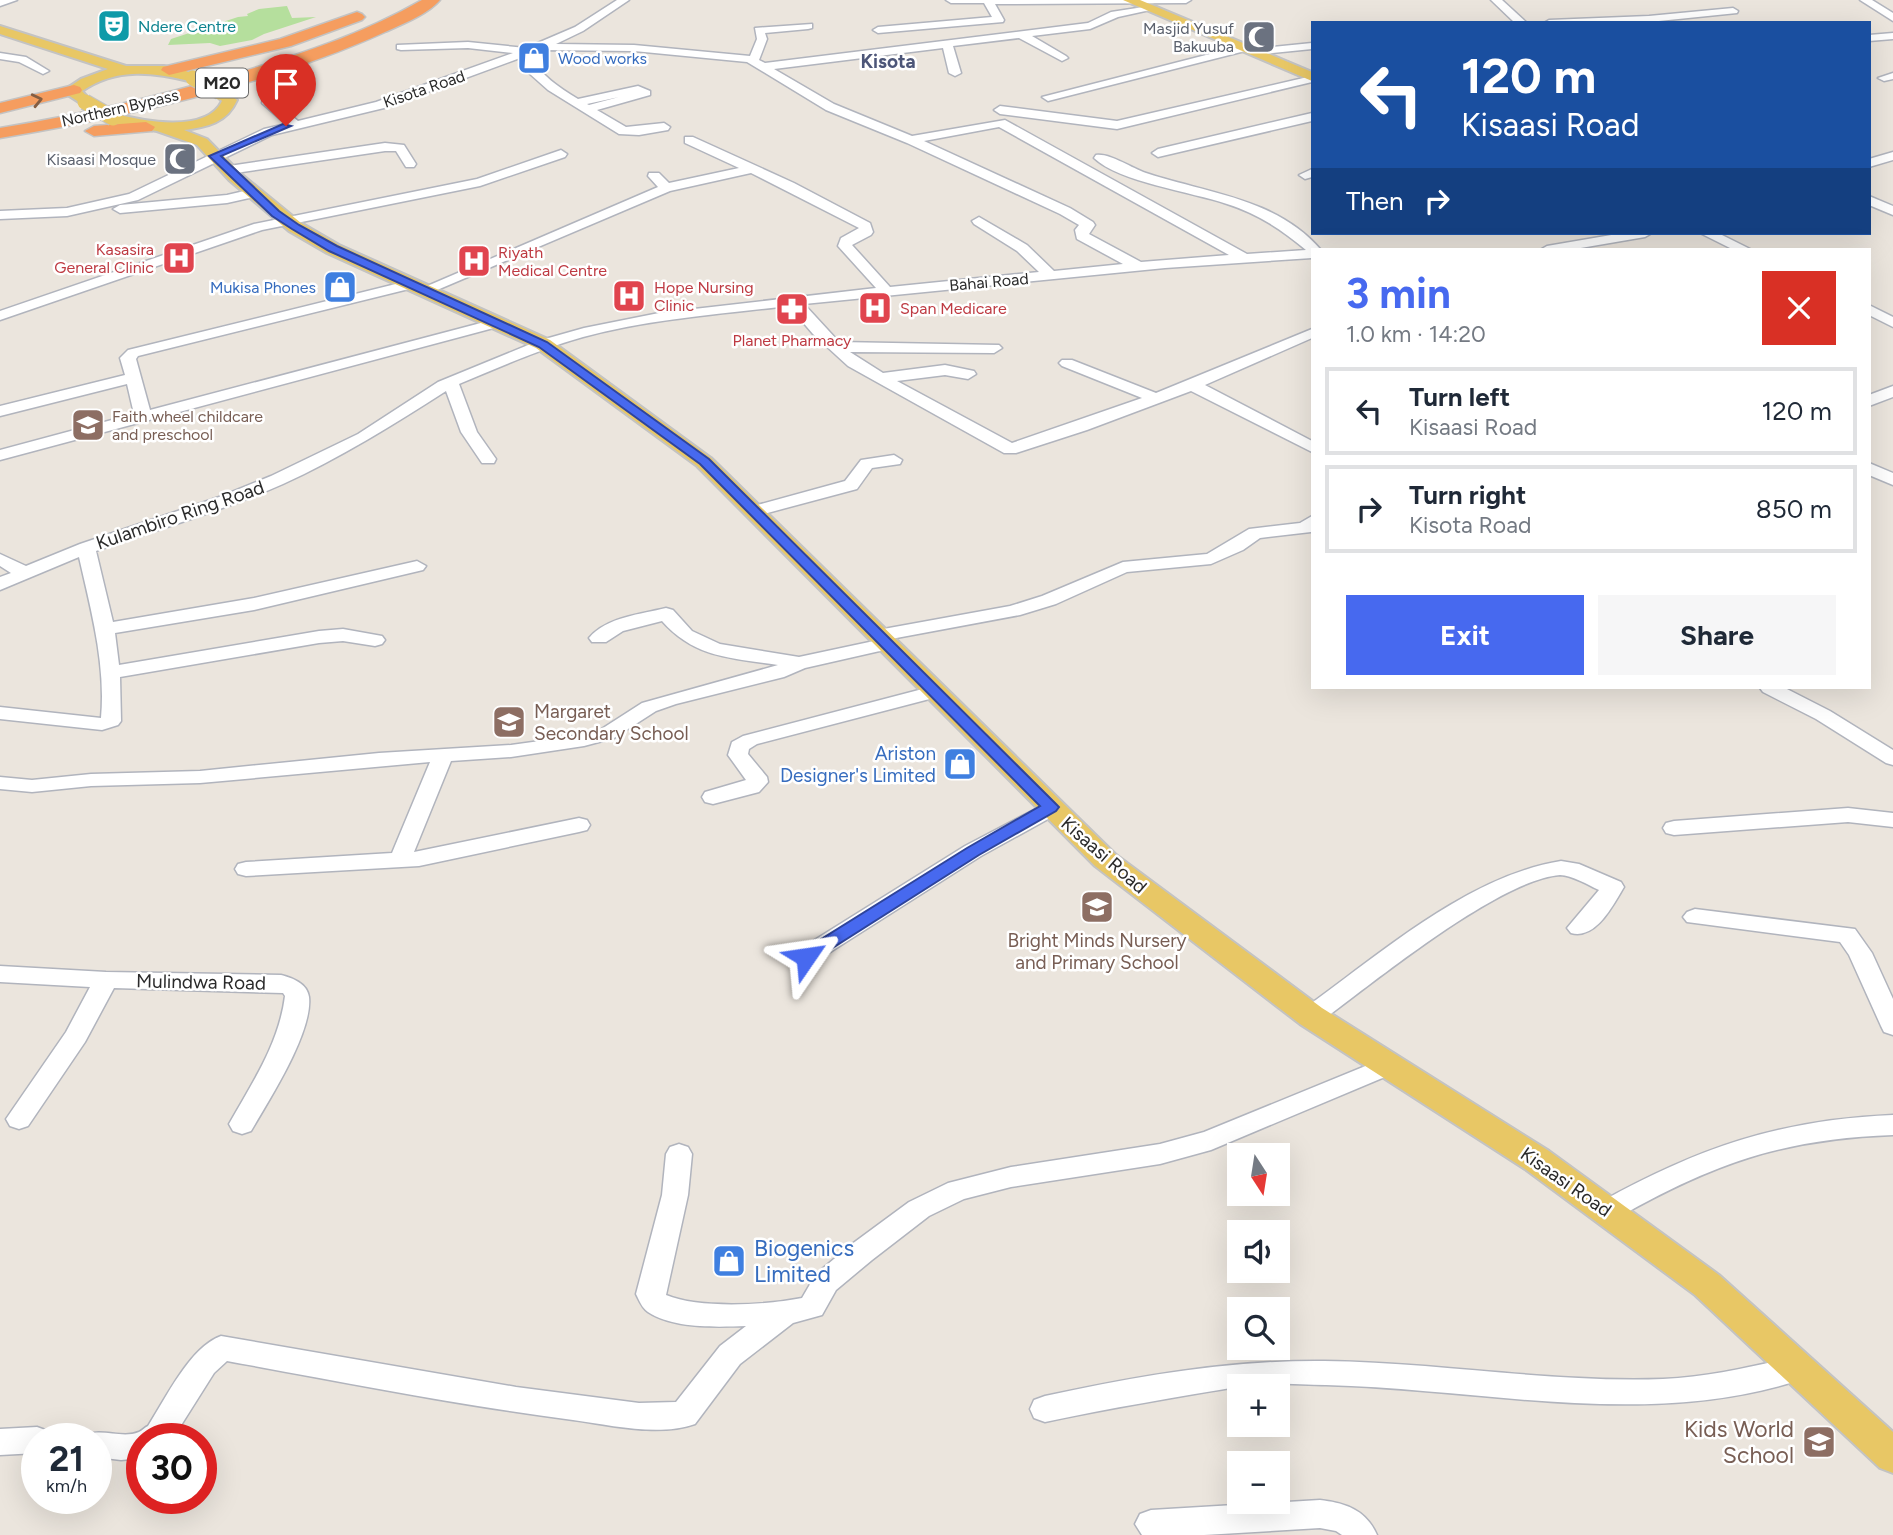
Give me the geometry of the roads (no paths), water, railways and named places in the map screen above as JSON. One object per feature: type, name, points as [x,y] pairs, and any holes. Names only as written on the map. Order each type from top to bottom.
[{"type":"highway","name":"Northern Bypass","points":[[0,125],[111,104],[256,66],[328,40],[392,10],[405,0]]},
{"type":"highway","name":"Northern Bypass","points":[[0,133],[148,103],[313,56],[387,25],[433,0]]},
{"type":"highway","points":[[225,96],[365,43],[440,0]]},
{"type":"highway","points":[[169,70],[285,43],[374,9]]},
{"type":"highway","points":[[0,108],[79,96]]},
{"type":"highway","points":[[0,143],[155,127]]},
{"type":"main road","points":[[1136,4],[1311,78]]},
{"type":"main road","points":[[0,30],[49,48],[127,70]]},
{"type":"main road","points":[[49,48],[89,79]]},
{"type":"main road","points":[[127,70],[169,70],[193,78],[225,96],[226,111],[213,147],[155,127],[125,124],[79,96],[89,79],[127,70]]},
{"type":"main road","points":[[155,127],[213,147]]},
{"type":"main road","name":"Kisaasi Road","points":[[213,147],[253,193],[285,220],[333,249],[543,344],[704,461],[1105,860],[1311,1016],[1536,1160],[1707,1286],[1893,1456]]},
{"type":"street","points":[[0,3],[12,0]]},
{"type":"street","name":"Kisota Road","points":[[88,208],[133,198],[213,147],[380,104],[540,47],[579,29],[624,0]]},
{"type":"street","points":[[951,0],[1136,4],[1186,0]]},
{"type":"street","points":[[1496,0],[1520,21]]},
{"type":"street","points":[[878,30],[999,20],[988,1]]},
{"type":"street","points":[[1869,3],[1893,4]]},
{"type":"street","points":[[1869,3],[1893,18]]},
{"type":"street","points":[[757,64],[1090,26],[1136,4]]},
{"type":"street","points":[[1599,21],[1732,11]]},
{"type":"street","points":[[757,64],[762,39],[759,30],[808,26]]},
{"type":"street","points":[[1022,35],[1062,58]]},
{"type":"street","points":[[1871,38],[1893,36]]},
{"type":"street","points":[[0,48],[30,42]]},
{"type":"street","points":[[947,43],[955,73]]},
{"type":"street","points":[[401,47],[481,46],[524,52],[528,66],[543,81],[627,131],[664,127]]},
{"type":"street","points":[[1048,97],[1249,50],[1311,46]]},
{"type":"street","points":[[540,47],[641,49],[744,57],[830,107],[911,140],[1086,222],[1088,225],[1082,230],[1082,236],[1139,267]]},
{"type":"street","points":[[0,56],[22,59],[43,71]]},
{"type":"street","points":[[1000,110],[1117,125],[1311,78]]},
{"type":"street","points":[[576,103],[632,89],[646,92],[588,109]]},
{"type":"street","points":[[269,95],[268,103],[295,124]]},
{"type":"street","points":[[1158,153],[1311,117]]},
{"type":"street","points":[[911,140],[1001,123],[1244,258]]},
{"type":"street","points":[[689,140],[865,226],[866,232],[846,242],[845,246],[887,292]]},
{"type":"street","points":[[213,147],[400,148],[410,164]]},
{"type":"street","points":[[0,316],[195,247],[285,220],[480,182],[561,154]]},
{"type":"street","points":[[1871,162],[1893,156]]},
{"type":"street","points":[[1100,158],[1144,178],[1229,201],[1269,216],[1311,250]]},
{"type":"street","points":[[143,416],[128,358],[133,354],[418,287],[666,188],[752,169]]},
{"type":"street","points":[[654,176],[666,188]]},
{"type":"street","points":[[460,199],[480,182]]},
{"type":"street","points":[[0,215],[88,208],[127,209],[227,199],[253,193]]},
{"type":"street","points":[[1871,201],[1893,211]]},
{"type":"street","points":[[979,221],[1023,248],[1052,276]]},
{"type":"street","points":[[1582,248],[1625,235]]},
{"type":"street","points":[[1708,235],[1740,248]]},
{"type":"street","name":"Bahai Road","points":[[543,344],[622,324],[793,301],[1311,252]]},
{"type":"street","points":[[1290,255],[1311,262]]},
{"type":"street","points":[[793,301],[853,363],[1010,449],[1081,428],[1311,333]]},
{"type":"street","points":[[1871,310],[1893,323]]},
{"type":"street","points":[[0,455],[496,323]]},
{"type":"street","name":"Kulambiro Ring Road","points":[[0,584],[86,548],[228,500],[278,480],[363,437],[450,382],[543,344]]},
{"type":"street","points":[[836,348],[994,348]]},
{"type":"street","points":[[1067,363],[1155,397]]},
{"type":"street","points":[[880,378],[946,370],[968,374]]},
{"type":"street","points":[[0,411],[132,378]]},
{"type":"street","points":[[450,382],[469,432],[488,459]]},
{"type":"street","points":[[1192,384],[1311,446]]},
{"type":"street","points":[[1871,400],[1893,390]]},
{"type":"street","points":[[756,511],[850,485],[867,464],[894,460]]},
{"type":"street","points":[[1871,469],[1893,480]]},
{"type":"street","points":[[0,783],[32,786],[91,780],[200,777],[511,751],[578,742],[607,734],[649,707],[777,673],[799,663],[882,640],[1013,611],[1049,600],[1123,567],[1211,559],[1229,551],[1255,533],[1301,528],[1311,522]]},
{"type":"street","points":[[0,713],[108,723],[113,713],[105,629],[86,548]]},
{"type":"street","points":[[0,559],[25,573]]},
{"type":"street","points":[[105,629],[254,604],[418,566]]},
{"type":"street","points":[[599,638],[616,626],[666,614],[685,635],[715,649],[799,663]]},
{"type":"street","points":[[109,673],[319,637],[343,635],[375,640]]},
{"type":"street","points":[[1772,689],[1824,715],[1893,759]]},
{"type":"street","points":[[713,797],[751,787],[757,782],[738,755],[739,746],[750,740],[934,692]]},
{"type":"street","points":[[400,860],[443,755]]},
{"type":"street","points":[[806,957],[973,851],[1051,807]]},
{"type":"street","points":[[1674,828],[1848,815],[1893,820]]},
{"type":"street","points":[[246,869],[431,857],[579,825]]},
{"type":"street","points":[[1311,1016],[1470,903],[1543,871],[1561,867],[1571,869],[1613,887],[1595,913],[1579,928]]},
{"type":"street","points":[[1695,917],[1847,935],[1860,953],[1893,1027]]},
{"type":"street","name":"Mulindwa Road","points":[[0,974],[106,980],[281,984],[295,990],[297,1006],[292,1024],[267,1081],[242,1124]]},
{"type":"street","points":[[19,1119],[69,1046],[106,980]]},
{"type":"street","points":[[679,1154],[675,1195],[650,1294],[657,1304],[679,1311],[721,1314],[785,1313],[812,1307],[826,1282],[862,1252],[919,1209],[957,1190],[1011,1177],[1160,1154],[1211,1140],[1390,1065]]},
{"type":"street","points":[[1607,1211],[1691,1167],[1759,1145],[1816,1132],[1893,1125]]},
{"type":"street","points":[[166,1423],[204,1364],[221,1348],[516,1400],[639,1416],[684,1415],[730,1355],[785,1313]]},
{"type":"street","points":[[1045,1409],[1207,1378],[1270,1373],[1605,1391],[1720,1386],[1799,1368]]},
{"type":"street","points":[[0,1442],[21,1441]]},
{"type":"street","points":[[1151,1524],[1320,1514],[1347,1521],[1357,1528],[1361,1535]]},
{"type":"place","name":"Ndere Centre","points":[[114,26]]},
{"type":"place","name":"Masjid Yusuf Bakuuba","points":[[1259,37]]},
{"type":"place","name":"Wood works","points":[[534,58]]},
{"type":"place","name":"Kisaasi Mosque","points":[[180,159]]},
{"type":"place","name":"Kasasira General Clinic","points":[[179,258]]},
{"type":"place","name":"Riyath Medical Centre","points":[[474,261]]},
{"type":"place","name":"Mukisa Phones","points":[[340,287]]},
{"type":"place","name":"Hope Nursing Clinic","points":[[629,296]]},
{"type":"place","name":"Span Medicare","points":[[875,308]]},
{"type":"place","name":"Planet Pharmacy","points":[[792,309]]},
{"type":"place","name":"Faith wheel childcare and preschool","points":[[88,425]]},
{"type":"place","name":"Margaret Secondary School","points":[[509,722]]},
{"type":"place","name":"Ariston Designer's Limited","points":[[960,764]]},
{"type":"place","name":"Bright Minds Nursery and Primary School","points":[[1097,907]]},
{"type":"place","name":"Biogenics Limited","points":[[729,1261]]},
{"type":"place","name":"Kids World School","points":[[1819,1442]]},
{"type":"district","name":"Kisota","points":[[888,61]]}]
